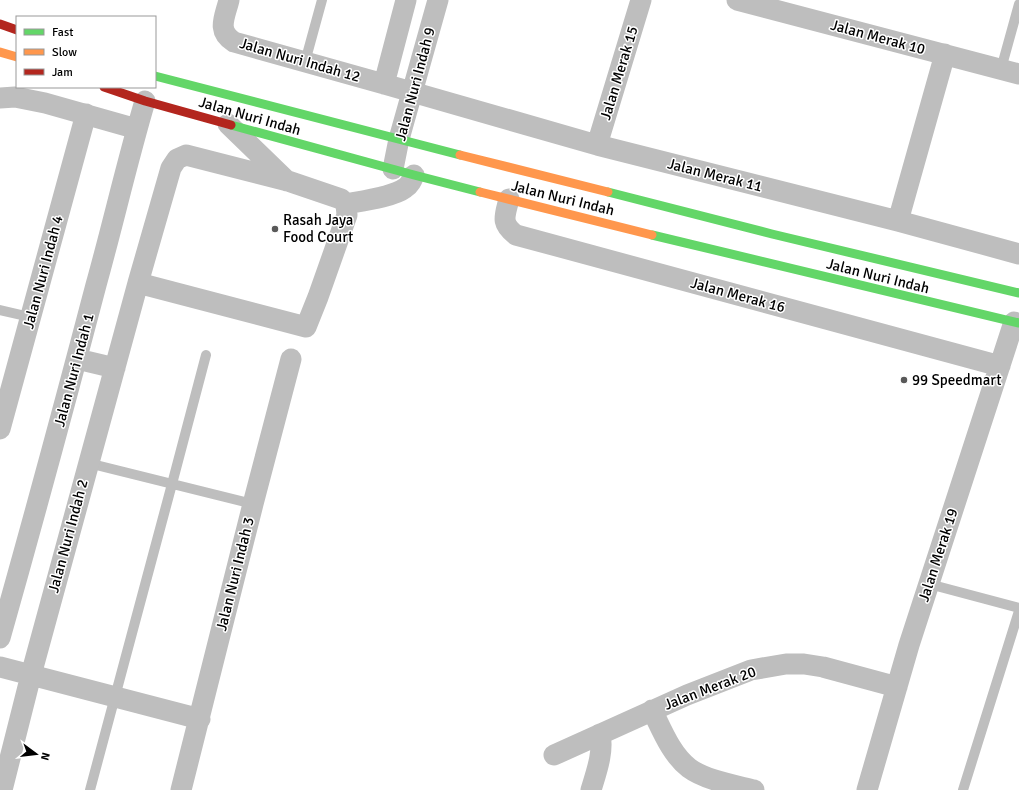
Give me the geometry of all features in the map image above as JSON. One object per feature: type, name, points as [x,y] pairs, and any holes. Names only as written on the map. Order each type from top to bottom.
[{"type":"main road","points":[[0,24],[16,30]]},
{"type":"main road","points":[[0,52],[16,57]]},
{"type":"main road","name":"Jalan Nuri Indah","points":[[156,76],[772,234],[1019,293]]},
{"type":"main road","name":"Jalan Nuri Indah","points":[[107,88],[146,101],[414,175],[691,245],[1016,323]]},
{"type":"street","name":"Jalan Nuri Indah 12","points":[[229,0],[223,22],[223,28],[225,35],[234,42],[412,92]]},
{"type":"street","points":[[384,84],[406,0]]},
{"type":"street","name":"Jalan Nuri Indah 9","points":[[393,169],[399,139],[438,0]]},
{"type":"street","name":"Jalan Merak 15","points":[[598,145],[641,0]]},
{"type":"street","name":"Jalan Merak 10","points":[[737,0],[777,5],[1010,72]]},
{"type":"street","points":[[898,221],[944,54]]},
{"type":"street","name":"Jalan Merak 11","points":[[412,92],[598,145],[898,221],[1019,254]]},
{"type":"street","points":[[0,98],[15,98],[45,103],[137,129]]},
{"type":"street","name":"Jalan Nuri Indah 1","points":[[0,638],[77,359],[137,129],[146,101]]},
{"type":"street","name":"Jalan Nuri Indah 4","points":[[0,429],[86,114]]},
{"type":"street","points":[[228,124],[288,181]]},
{"type":"street","name":"Jalan Nuri Indah 2","points":[[2,790],[31,675],[88,463],[171,168],[177,159],[186,155],[288,181],[341,198],[346,204]]},
{"type":"street","points":[[138,283],[306,327],[318,297],[346,215],[346,204],[396,193],[412,182],[414,175]]},
{"type":"street","name":"Jalan Merak 16","points":[[509,199],[505,215],[505,223],[508,230],[516,235],[1000,366]]},
{"type":"street","name":"Jalan Merak 19","points":[[867,790],[909,645],[1000,366],[1016,323]]},
{"type":"street","points":[[77,359],[115,368]]},
{"type":"street","name":"Jalan Nuri Indah 3","points":[[182,790],[253,504],[291,359]]},
{"type":"street","name":"Jalan Merak 20","points":[[554,755],[652,710],[751,670],[786,664],[804,664],[823,667],[897,688]]},
{"type":"street","points":[[0,667],[200,719]]},
{"type":"street","points":[[652,710],[665,737],[677,755],[689,768],[703,775],[754,790]]},
{"type":"street","points":[[592,790],[601,751],[602,740],[600,734]]},
{"type":"lane","points":[[305,62],[322,0]]},
{"type":"lane","points":[[1010,72],[1019,4]]},
{"type":"lane","points":[[0,310],[30,317]]},
{"type":"lane","points":[[90,790],[116,697],[206,354]]},
{"type":"lane","points":[[88,463],[253,504]]},
{"type":"lane","points":[[929,584],[1019,609],[963,790]]},
{"type":"traffic: fast","points":[[156,76],[460,155]]},
{"type":"traffic: fast","points":[[231,125],[480,192]]},
{"type":"traffic: fast","points":[[608,192],[772,234],[1019,293]]},
{"type":"traffic: fast","points":[[652,235],[1019,323]]},
{"type":"traffic: slow","points":[[0,52],[16,57]]},
{"type":"traffic: slow","points":[[460,155],[608,192]]},
{"type":"traffic: slow","points":[[480,192],[652,235]]},
{"type":"traffic: jam","points":[[0,24],[16,30]]},
{"type":"traffic: jam","points":[[107,88],[145,101],[231,125]]},
{"type":"place","name":"Rasah Jaya Food Court","points":[[275,229]]},
{"type":"place","name":"99 Speedmart","points":[[904,380]]}]
